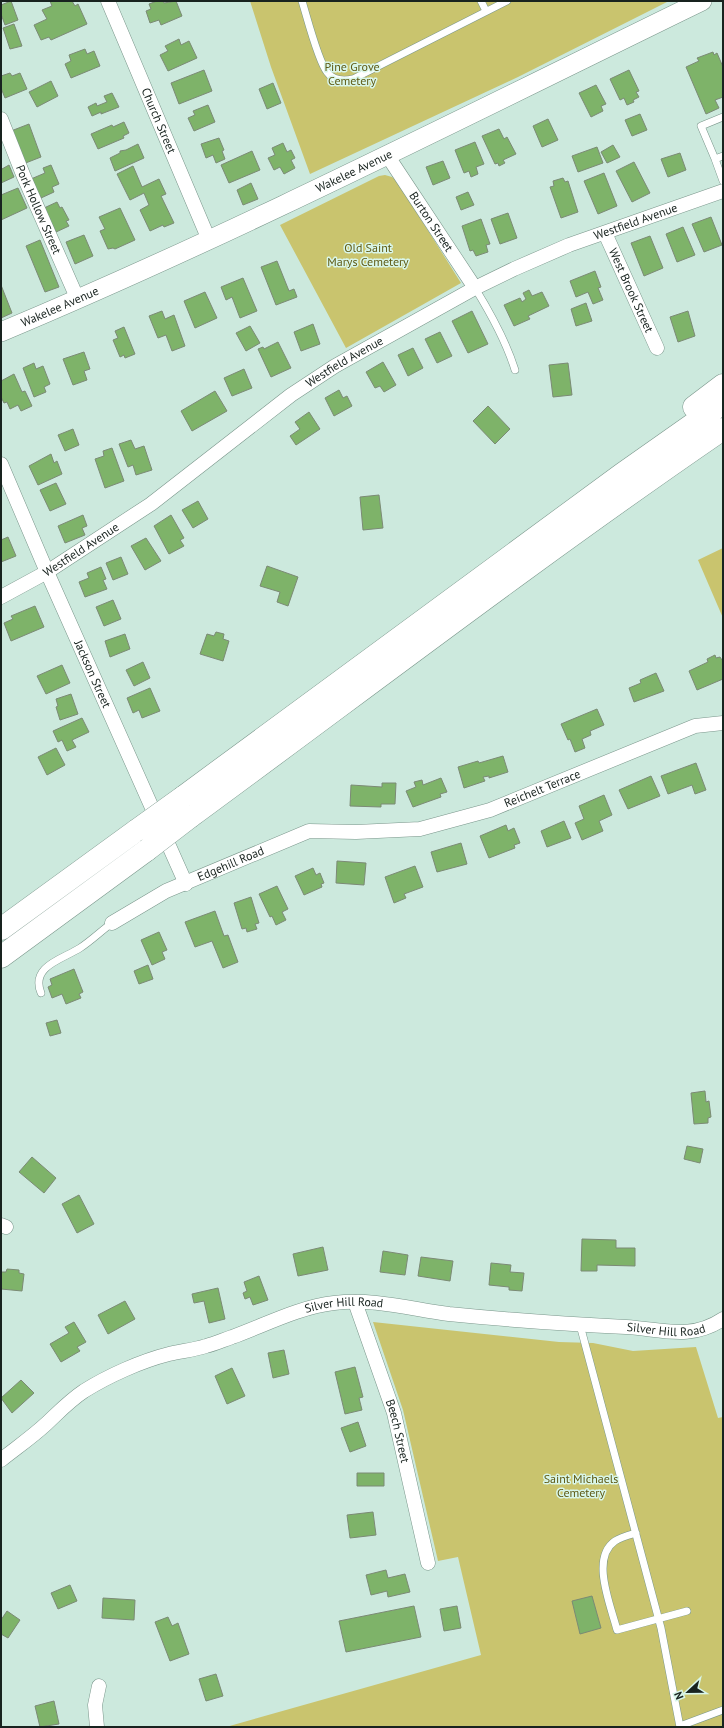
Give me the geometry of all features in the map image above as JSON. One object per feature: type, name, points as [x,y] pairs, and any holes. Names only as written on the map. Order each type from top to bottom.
[{"type":"highway","points":[[622,474],[697,404],[723,384]]},
{"type":"highway","points":[[1,930],[622,474],[723,403]]},
{"type":"highway","points":[[1,957],[550,552],[723,429]]},
{"type":"main road","name":"Wakelee Avenue","points":[[1,332],[78,300],[209,240],[702,1]]},
{"type":"street","name":"Church Street","points":[[108,1],[209,240]]},
{"type":"street","name":"Pork Hollow Street","points":[[1,119],[24,177],[78,300]]},
{"type":"street","name":"Burton Street","points":[[387,154],[475,288]]},
{"type":"street","name":"Westfield Avenue","points":[[1,597],[47,572],[151,504],[291,395],[335,366],[475,288],[569,245],[723,191]]},
{"type":"street","name":"West Brook Street","points":[[605,233],[657,348]]},
{"type":"street","name":"Jackson Street","points":[[1,464],[47,572],[186,884]]},
{"type":"street","name":"Reichelt Terrace","points":[[356,832],[420,829],[490,810],[695,726],[723,723]]},
{"type":"street","name":"Edgehill Road","points":[[112,923],[166,891],[186,884],[309,831],[356,832]]},
{"type":"street","name":"Silver Hill Road","points":[[1,1460],[45,1425],[72,1399],[106,1379],[167,1354],[207,1346],[317,1306],[334,1303],[355,1302],[405,1306],[440,1313],[479,1317],[685,1333],[701,1330],[723,1319]]},
{"type":"street","name":"Beech Street","points":[[355,1302],[394,1413],[428,1563]]},
{"type":"street","points":[[97,1727],[95,1705],[99,1686]]},
{"type":"lane","points":[[302,1],[323,66],[332,77],[342,80],[353,79],[507,1]]},
{"type":"lane","points":[[481,1],[486,11]]},
{"type":"lane","points":[[723,117],[701,126],[723,181]]},
{"type":"lane","points":[[715,159],[723,156]]},
{"type":"lane","points":[[475,288],[490,313],[506,345],[515,370]]},
{"type":"lane","points":[[41,993],[37,985],[38,978],[44,970],[55,960],[80,948],[112,923]]},
{"type":"lane","points":[[580,1325],[659,1618],[680,1727],[723,1710]]},
{"type":"lane","points":[[636,1533],[614,1541],[605,1553],[603,1561],[604,1578],[617,1630],[687,1611]]},
{"type":"green space","name":"Pine Grove Cemetery","points":[[250,1],[669,1],[518,77],[310,174],[271,67]]},
{"type":"green space","name":"Old Saint Marys Cemetery","points":[[385,175],[392,177],[397,181],[461,283],[346,348],[280,225],[379,176]]},
{"type":"green space","points":[[723,548],[723,618],[698,560]]},
{"type":"green space","name":"Saint Michaels Cemetery","points":[[373,1322],[559,1342],[593,1343],[633,1351],[696,1347],[718,1418],[723,1417],[723,1727],[226,1727],[481,1655],[458,1557],[438,1561],[403,1410]]},
{"type":"building","points":[[11,1],[18,20],[5,25],[1,14],[1,5]]},
{"type":"building","points":[[50,1],[72,1],[75,6],[78,4],[87,24],[51,40],[49,37],[41,40],[34,25],[47,19],[42,10],[52,6]]},
{"type":"building","points":[[157,1],[163,1],[164,3],[176,1],[182,16],[161,25],[159,20],[150,23],[146,11],[151,9],[149,4]]},
{"type":"building","points":[[14,24],[22,46],[10,49],[3,28]]},
{"type":"building","points":[[179,39],[181,45],[189,41],[197,58],[168,71],[160,55],[168,51],[165,46]]},
{"type":"building","points":[[85,49],[87,54],[94,51],[100,66],[71,78],[65,64],[71,61],[69,55]]},
{"type":"building","points":[[713,52],[714,55],[717,53],[723,67],[723,97],[715,100],[719,108],[706,114],[686,67],[699,61],[697,58]]},
{"type":"building","points":[[204,70],[212,91],[179,104],[171,83]]},
{"type":"building","points":[[629,70],[639,91],[636,92],[639,97],[633,100],[634,102],[627,105],[624,98],[620,100],[610,79]]},
{"type":"building","points":[[10,73],[12,76],[20,73],[27,89],[5,98],[1,88],[1,76]]},
{"type":"building","points":[[51,81],[58,96],[37,107],[29,92]]},
{"type":"building","points":[[273,83],[281,103],[267,109],[259,89]]},
{"type":"building","points":[[596,85],[606,104],[601,106],[603,111],[591,117],[579,93]]},
{"type":"building","points":[[112,93],[119,107],[92,116],[88,107],[96,103],[97,106],[107,102],[104,96]]},
{"type":"building","points":[[208,105],[215,122],[194,131],[188,118],[195,115],[193,111]]},
{"type":"building","points":[[640,114],[647,130],[632,136],[625,120]]},
{"type":"building","points":[[548,119],[558,140],[542,147],[533,126]]},
{"type":"building","points":[[124,122],[129,133],[123,136],[124,138],[98,149],[91,134],[112,125],[113,127]]},
{"type":"building","points":[[29,124],[41,157],[23,164],[11,131]]},
{"type":"building","points":[[499,129],[504,139],[507,137],[516,154],[503,160],[505,163],[499,166],[498,163],[495,164],[482,136]]},
{"type":"building","points":[[219,138],[224,150],[222,151],[225,159],[216,163],[213,155],[206,158],[201,144]]},
{"type":"building","points":[[475,142],[484,164],[476,167],[478,174],[471,177],[469,171],[464,173],[455,150]]},
{"type":"building","points":[[283,143],[287,152],[291,150],[295,158],[291,160],[295,168],[284,174],[280,167],[274,170],[268,158],[275,155],[272,148]]},
{"type":"building","points":[[138,144],[144,158],[115,171],[110,158],[120,153],[120,151],[126,150]]},
{"type":"building","points":[[613,145],[620,157],[607,163],[601,152]]},
{"type":"building","points":[[597,147],[603,163],[578,172],[572,156]]},
{"type":"building","points":[[252,151],[260,170],[229,183],[221,165]]},
{"type":"building","points":[[680,153],[686,170],[668,177],[661,159]]},
{"type":"building","points":[[443,161],[450,178],[433,185],[426,167]]},
{"type":"building","points":[[634,162],[650,193],[632,202],[616,171]]},
{"type":"building","points":[[9,165],[14,177],[1,183],[1,166],[2,169]]},
{"type":"building","points":[[51,165],[59,184],[52,187],[54,192],[41,198],[31,179],[45,173],[43,168]]},
{"type":"building","points":[[133,166],[142,187],[159,179],[166,194],[161,196],[174,223],[164,227],[163,225],[150,231],[140,210],[149,205],[144,193],[130,200],[117,174]]},
{"type":"building","points":[[604,173],[617,206],[598,214],[584,181]]},
{"type":"building","points":[[563,178],[565,182],[568,181],[578,212],[561,218],[550,187],[554,186],[553,181]]},
{"type":"building","points":[[251,183],[258,199],[243,205],[237,190]]},
{"type":"building","points":[[18,188],[27,208],[1,220],[1,195]]},
{"type":"building","points":[[468,192],[474,205],[461,210],[456,197]]},
{"type":"building","points":[[57,202],[60,208],[62,207],[69,220],[66,221],[69,226],[56,232],[44,208]]},
{"type":"building","points":[[120,208],[135,240],[115,249],[108,249],[100,231],[105,229],[99,217]]},
{"type":"building","points":[[508,213],[517,238],[500,244],[491,219]]},
{"type":"building","points":[[711,217],[722,245],[704,252],[692,224]]},
{"type":"building","points":[[481,219],[490,244],[486,245],[488,252],[476,256],[473,250],[470,251],[462,226]]},
{"type":"building","points":[[683,227],[695,255],[677,262],[666,234]]},
{"type":"building","points":[[84,235],[93,256],[75,264],[66,242]]},
{"type":"building","points":[[650,236],[663,268],[644,276],[631,243]]},
{"type":"building","points":[[40,240],[59,287],[45,292],[26,246]]},
{"type":"building","points":[[277,261],[289,291],[294,289],[297,297],[276,305],[261,267]]},
{"type":"building","points":[[595,271],[601,287],[598,288],[603,300],[593,304],[588,292],[576,297],[570,281]]},
{"type":"building","points":[[243,278],[257,311],[240,318],[232,297],[226,300],[221,287]]},
{"type":"building","points":[[1,285],[12,313],[1,318]]},
{"type":"building","points":[[529,290],[532,296],[542,292],[549,306],[528,316],[530,319],[514,326],[504,305],[520,298],[522,302],[526,299],[523,293]]},
{"type":"building","points":[[205,292],[217,318],[195,328],[184,301]]},
{"type":"building","points":[[586,303],[592,321],[576,326],[571,309]]},
{"type":"building","points":[[162,311],[165,319],[174,315],[185,346],[172,351],[166,335],[158,338],[149,316]]},
{"type":"building","points":[[472,311],[488,344],[468,353],[452,321]]},
{"type":"building","points":[[688,311],[695,336],[678,342],[670,317]]},
{"type":"building","points":[[313,324],[320,344],[301,351],[294,332]]},
{"type":"building","points":[[250,326],[260,343],[246,351],[236,333]]},
{"type":"building","points":[[124,327],[135,354],[125,358],[124,355],[120,357],[113,340],[118,338],[115,331]]},
{"type":"building","points":[[440,332],[452,356],[437,363],[425,339]]},
{"type":"building","points":[[278,342],[291,368],[271,377],[258,349],[263,347],[264,349]]},
{"type":"building","points":[[413,348],[423,368],[408,376],[398,355]]},
{"type":"building","points":[[84,352],[90,369],[84,371],[87,380],[73,385],[63,359]]},
{"type":"building","points":[[383,362],[396,385],[384,392],[380,386],[375,388],[366,372]]},
{"type":"building","points":[[34,363],[36,369],[43,366],[50,384],[44,387],[46,392],[34,397],[23,368]]},
{"type":"building","points":[[568,363],[572,395],[553,397],[549,365]]},
{"type":"building","points":[[244,369],[252,388],[232,396],[224,378]]},
{"type":"building","points":[[14,374],[22,392],[25,391],[32,406],[21,411],[18,405],[10,409],[7,402],[4,403],[1,397],[1,381]]},
{"type":"building","points":[[339,390],[343,398],[347,396],[352,406],[334,416],[325,398]]},
{"type":"building","points":[[215,391],[227,411],[192,431],[181,411]]},
{"type":"building","points":[[488,406],[510,429],[495,444],[473,421]]},
{"type":"building","points":[[309,412],[320,429],[296,445],[290,436],[300,429],[295,422]]},
{"type":"building","points":[[73,429],[79,445],[65,451],[58,435]]},
{"type":"building","points":[[131,440],[135,449],[144,446],[152,470],[136,475],[133,465],[128,467],[119,444]]},
{"type":"building","points":[[112,448],[124,481],[105,488],[95,459],[104,456],[103,451]]},
{"type":"building","points":[[51,454],[54,463],[57,461],[62,474],[38,485],[29,466]]},
{"type":"building","points":[[56,483],[66,504],[50,511],[40,490]]},
{"type":"building","points":[[379,495],[383,528],[363,530],[360,497]]},
{"type":"building","points":[[198,501],[208,519],[193,528],[182,510]]},
{"type":"building","points":[[83,515],[87,526],[82,528],[85,535],[65,543],[58,526]]},
{"type":"building","points":[[171,515],[184,538],[180,540],[184,546],[169,554],[154,526]]},
{"type":"building","points":[[8,537],[16,556],[1,562],[1,540]]},
{"type":"building","points":[[146,538],[161,561],[145,570],[131,546]]},
{"type":"building","points":[[121,557],[128,574],[113,580],[106,563]]},
{"type":"building","points":[[267,566],[298,577],[288,606],[277,602],[280,592],[260,586]]},
{"type":"building","points":[[101,567],[106,579],[103,580],[107,589],[85,597],[79,582],[89,578],[87,573]]},
{"type":"building","points":[[113,600],[121,619],[104,626],[96,607]]},
{"type":"building","points":[[35,606],[44,627],[11,641],[4,623],[13,619],[11,616]]},
{"type":"building","points":[[216,632],[224,634],[223,639],[229,641],[223,661],[200,654],[207,634],[214,636]]},
{"type":"building","points":[[125,634],[130,649],[110,657],[105,641]]},
{"type":"building","points":[[715,655],[716,658],[720,657],[723,660],[723,679],[697,690],[689,671],[708,662],[707,659]]},
{"type":"building","points":[[143,662],[150,678],[134,686],[126,670]]},
{"type":"building","points":[[62,665],[70,683],[46,694],[37,676]]},
{"type":"building","points":[[656,673],[664,691],[634,702],[629,688],[641,683],[640,680]]},
{"type":"building","points":[[150,688],[160,711],[142,718],[139,710],[133,713],[127,698]]},
{"type":"building","points":[[71,694],[78,714],[60,720],[56,707],[58,706],[56,699]]},
{"type":"building","points":[[597,709],[604,725],[590,731],[591,735],[582,739],[585,748],[575,752],[570,739],[568,740],[561,724]]},
{"type":"building","points":[[82,718],[89,732],[72,740],[76,747],[67,751],[62,740],[58,742],[53,731]]},
{"type":"building","points":[[56,748],[65,765],[47,775],[38,757]]},
{"type":"building","points":[[503,756],[508,772],[489,778],[489,776],[483,777],[485,781],[464,788],[458,767]]},
{"type":"building","points":[[696,763],[706,790],[695,794],[692,785],[668,794],[661,776]]},
{"type":"building","points":[[651,776],[660,796],[628,809],[619,790]]},
{"type":"building","points":[[441,778],[447,792],[440,794],[441,797],[413,807],[406,791],[416,787],[414,782],[422,780],[423,785]]},
{"type":"building","points":[[382,783],[396,783],[395,804],[381,804],[381,807],[350,806],[351,785],[382,787]]},
{"type":"building","points":[[604,795],[612,815],[599,821],[603,831],[582,840],[575,823],[584,819],[579,806]]},
{"type":"building","points":[[564,821],[571,838],[547,847],[541,831]]},
{"type":"building","points":[[506,825],[508,831],[514,828],[520,843],[514,845],[515,848],[489,858],[480,836]]},
{"type":"building","points":[[461,843],[467,864],[437,872],[431,852]]},
{"type":"building","points":[[337,861],[366,863],[364,885],[336,883]]},
{"type":"building","points":[[415,866],[423,887],[404,894],[406,898],[394,903],[385,877]]},
{"type":"building","points":[[313,868],[316,875],[320,873],[324,883],[321,884],[322,887],[304,895],[295,876]]},
{"type":"building","points":[[277,886],[288,909],[282,912],[286,920],[276,925],[272,916],[270,917],[259,894]]},
{"type":"building","points":[[251,897],[259,923],[255,924],[257,929],[247,932],[246,928],[242,929],[234,903]]},
{"type":"building","points":[[215,911],[224,936],[228,935],[238,962],[223,968],[212,941],[195,947],[185,922]]},
{"type":"building","points":[[159,932],[167,950],[162,952],[165,959],[152,965],[141,940]]},
{"type":"building","points":[[148,965],[153,979],[139,984],[134,971]]},
{"type":"building","points":[[74,969],[83,992],[79,994],[81,998],[66,1004],[62,994],[52,998],[48,987],[52,985],[50,979]]},
{"type":"building","points":[[57,1020],[61,1033],[50,1036],[46,1023]]},
{"type":"building","points":[[705,1091],[706,1102],[709,1101],[711,1117],[708,1118],[708,1123],[694,1124],[691,1093]]},
{"type":"building","points":[[687,1146],[703,1149],[700,1163],[684,1159]]},
{"type":"building","points":[[32,1157],[56,1178],[44,1193],[19,1172]]},
{"type":"building","points":[[79,1195],[94,1224],[77,1233],[62,1204]]},
{"type":"building","points":[[582,1239],[616,1240],[616,1248],[635,1248],[635,1266],[597,1265],[597,1271],[581,1271]]},
{"type":"building","points":[[323,1247],[328,1270],[298,1276],[293,1254]]},
{"type":"building","points":[[383,1251],[408,1255],[405,1275],[380,1272]]},
{"type":"building","points":[[421,1257],[453,1261],[450,1281],[418,1276]]},
{"type":"building","points":[[491,1263],[511,1265],[510,1272],[524,1273],[522,1291],[509,1290],[509,1287],[489,1285]]},
{"type":"building","points":[[7,1269],[19,1270],[19,1273],[24,1274],[22,1291],[1,1289],[1,1272],[6,1272]]},
{"type":"building","points":[[259,1276],[268,1300],[253,1305],[250,1297],[245,1299],[243,1293],[247,1291],[244,1282]]},
{"type":"building","points":[[218,1288],[225,1319],[209,1323],[204,1301],[194,1303],[192,1294]]},
{"type":"building","points":[[125,1301],[135,1319],[108,1334],[98,1315]]},
{"type":"building","points":[[74,1322],[86,1342],[77,1347],[80,1351],[61,1362],[50,1344],[69,1333],[65,1327]]},
{"type":"building","points":[[284,1350],[289,1374],[273,1378],[268,1353]]},
{"type":"building","points":[[355,1367],[363,1397],[359,1398],[362,1410],[345,1414],[335,1372]]},
{"type":"building","points":[[232,1368],[245,1396],[227,1404],[215,1376]]},
{"type":"building","points":[[21,1380],[34,1393],[12,1413],[1,1398]]},
{"type":"building","points":[[358,1422],[366,1446],[350,1452],[341,1428]]},
{"type":"building","points":[[357,1473],[384,1473],[384,1486],[357,1486]]},
{"type":"building","points":[[373,1512],[376,1535],[350,1538],[347,1515]]},
{"type":"building","points":[[386,1570],[388,1578],[405,1574],[410,1592],[388,1597],[387,1591],[371,1595],[366,1575]]},
{"type":"building","points":[[70,1585],[77,1601],[58,1609],[51,1593]]},
{"type":"building","points":[[592,1596],[601,1628],[580,1634],[572,1601]]},
{"type":"building","points":[[103,1598],[135,1600],[134,1620],[102,1618]]},
{"type":"building","points":[[414,1606],[421,1637],[346,1652],[339,1621]]},
{"type":"building","points":[[457,1606],[461,1628],[444,1631],[440,1609]]},
{"type":"building","points":[[7,1611],[20,1620],[8,1638],[1,1634],[1,1620]]},
{"type":"building","points":[[168,1617],[172,1626],[178,1623],[189,1654],[170,1661],[155,1622]]},
{"type":"building","points":[[216,1674],[223,1696],[206,1701],[199,1679]]},
{"type":"building","points":[[54,1701],[59,1724],[40,1727],[35,1706]]}]
